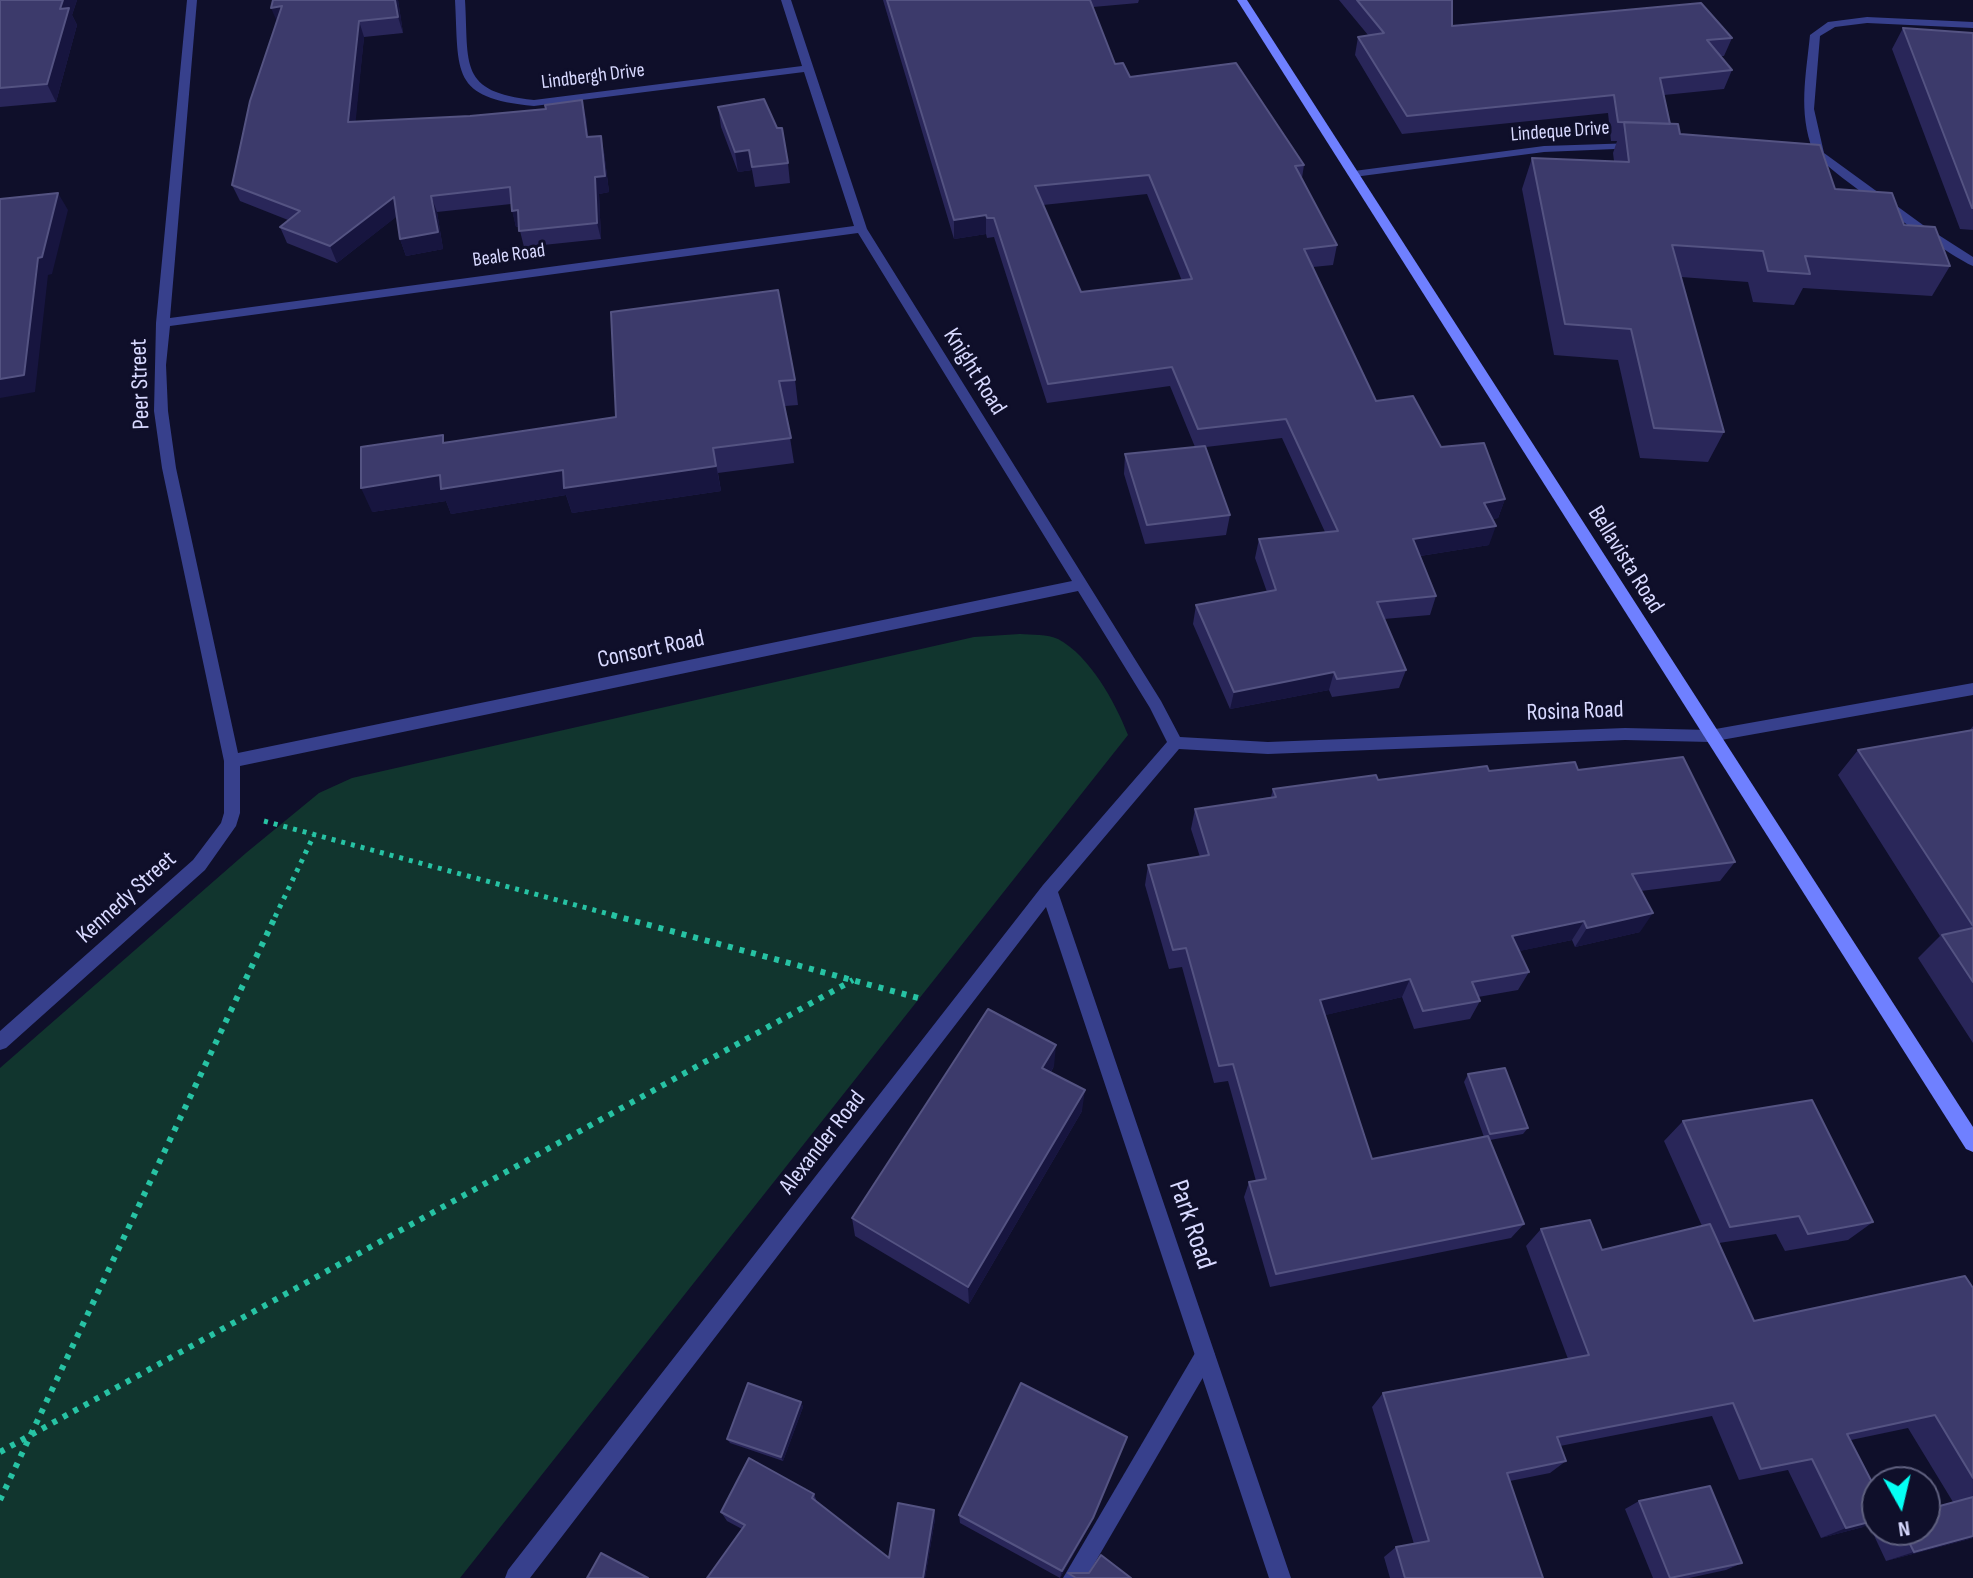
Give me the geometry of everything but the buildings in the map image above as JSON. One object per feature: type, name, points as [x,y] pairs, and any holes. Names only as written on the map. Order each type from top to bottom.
[{"type":"street","name":"Peer Street","points":[[192,0],[162,323],[161,411],[169,468],[232,761]]},
{"type":"street","name":"Lindbergh Drive","points":[[460,0],[464,56],[471,83],[483,95],[503,102],[534,103],[808,68]]},
{"type":"street","name":"Knight Road","points":[[786,0],[861,229],[1156,705],[1175,743]]},
{"type":"street","name":"Bellavista Road","points":[[1242,0],[1973,1143]]},
{"type":"street","points":[[1819,154],[1808,109],[1815,35],[1832,24],[1867,20],[1973,25]]},
{"type":"street","name":"Lindeque Drive","points":[[1354,174],[1544,149],[1654,147]]},
{"type":"street","points":[[1805,153],[1819,154],[1919,228],[1973,262]]},
{"type":"street","name":"Beale Road","points":[[162,323],[861,229]]},
{"type":"street","name":"Consort Road","points":[[232,761],[1079,585]]},
{"type":"street","name":"Rosina Road","points":[[1175,743],[1268,748],[1625,734],[1710,736],[1973,689]]},
{"type":"street","name":"Alexander Road","points":[[516,1578],[1049,890],[1175,743]]},
{"type":"street","name":"Kennedy Street","points":[[0,1042],[199,865],[221,838],[232,813],[232,761]]},
{"type":"street","name":"Park Road","points":[[1049,890],[1280,1578]]},
{"type":"street","points":[[1074,1578],[1205,1355]]},
{"type":"path","points":[[232,813],[957,1009]]},
{"type":"path","points":[[0,1500],[315,835]]},
{"type":"path","points":[[0,1452],[853,980]]},
{"type":"green space","points":[[1020,634],[1054,637],[1081,657],[1109,695],[1128,735],[460,1578],[0,1578],[0,1068],[246,853],[319,793],[352,778],[974,637]]}]
